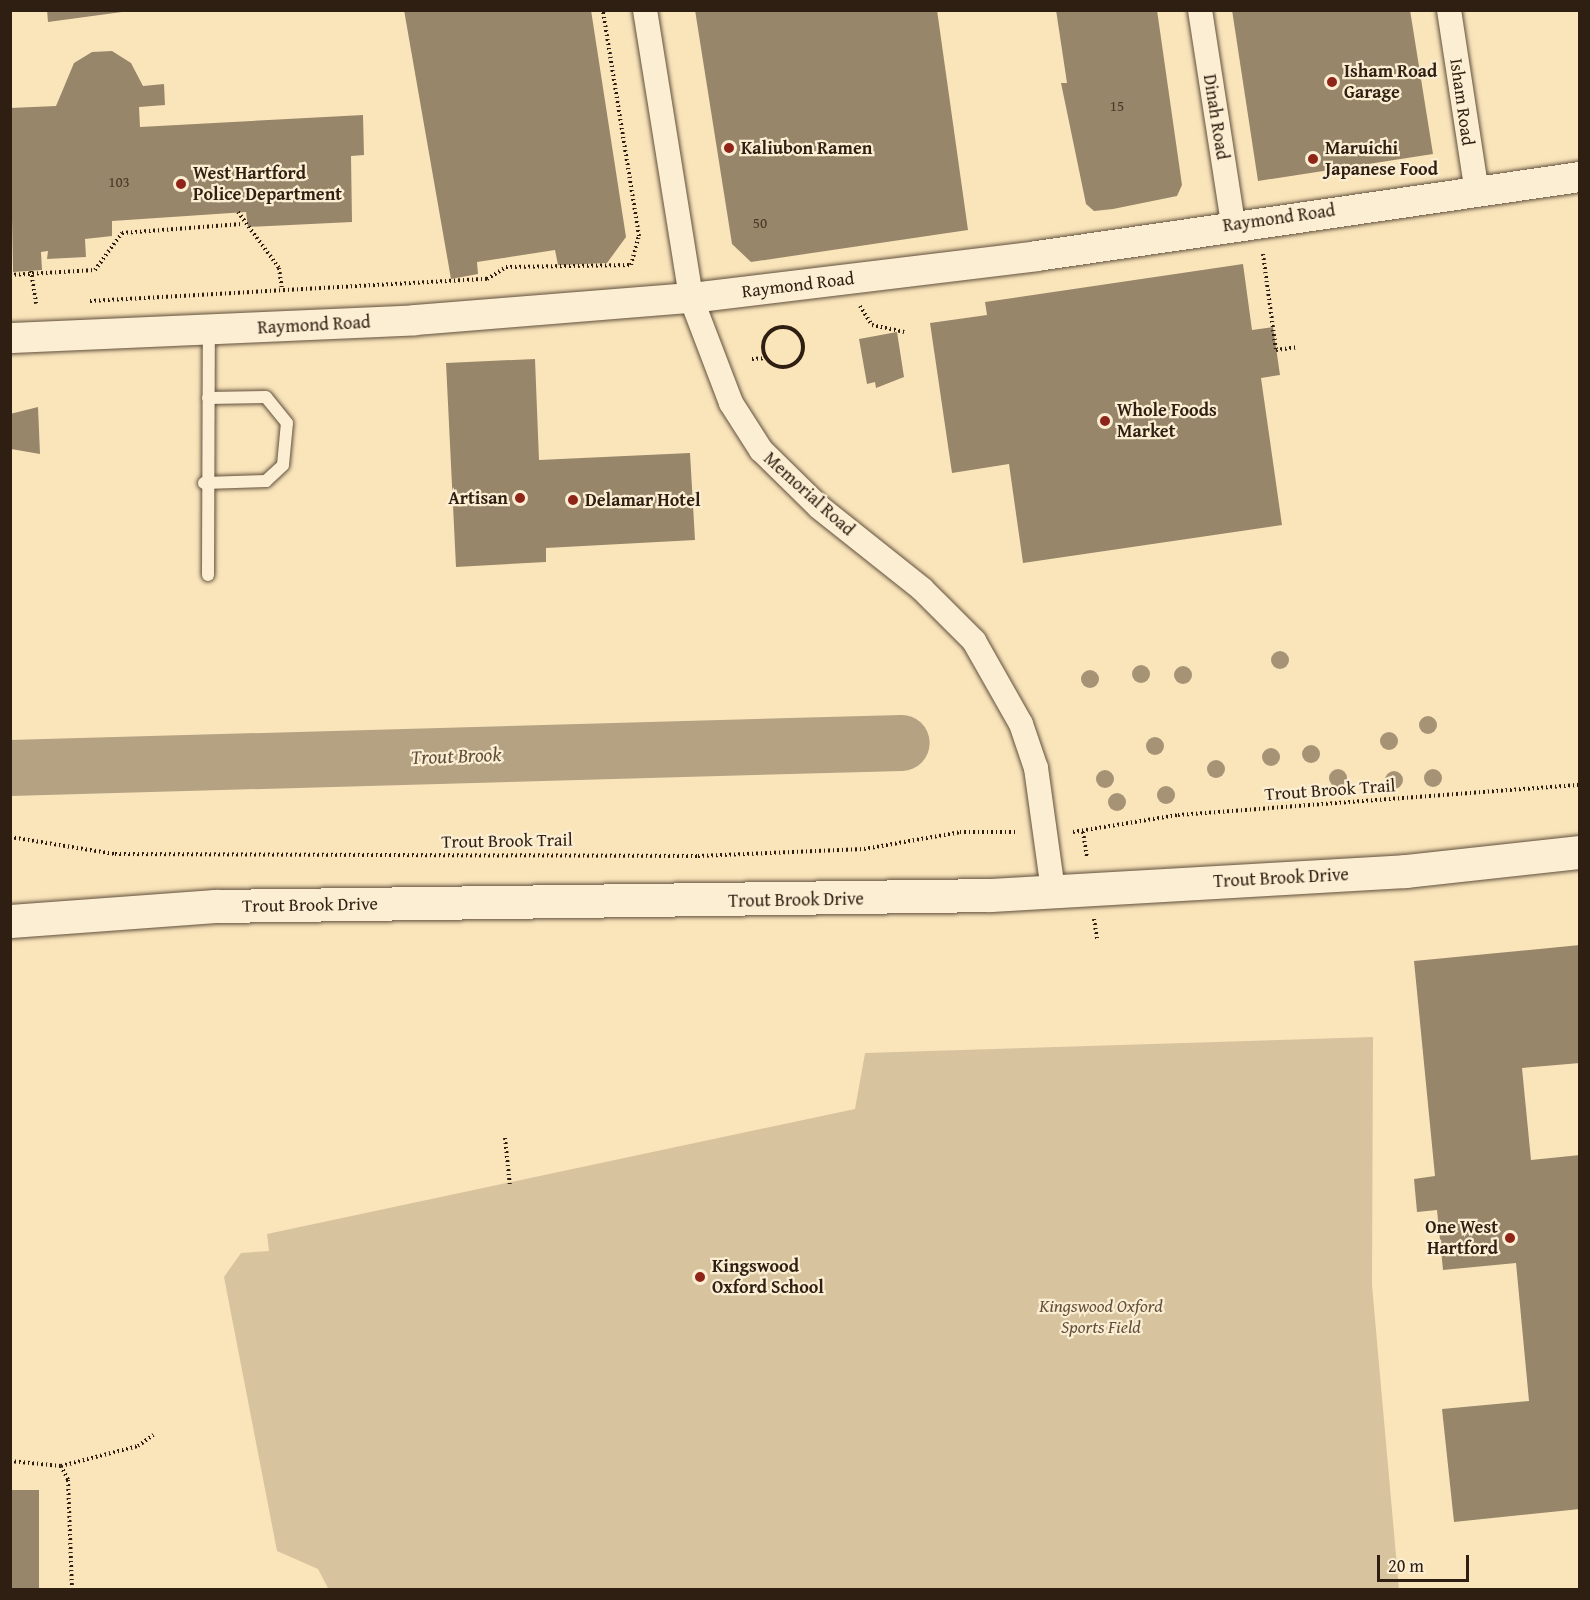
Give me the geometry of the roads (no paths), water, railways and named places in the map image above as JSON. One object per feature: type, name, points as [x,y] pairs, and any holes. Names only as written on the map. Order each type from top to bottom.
[{"type":"main road","name":"Trout Brook Drive","points":[[10,921],[215,906],[814,900],[1053,891],[1405,871],[1580,852]]},
{"type":"street","name":"Memorial Road","points":[[645,10],[691,298],[731,403],[760,450],[819,507],[922,588],[974,641],[1001,685],[1036,768],[1053,891]]},
{"type":"street","name":"Dinah Road","points":[[1200,10],[1233,224]]},
{"type":"street","name":"Isham Road","points":[[1449,10],[1477,192]]},
{"type":"street","name":"Raymond Road","points":[[10,338],[209,329],[691,298],[1037,256],[1233,224],[1580,177]]},
{"type":"lane","points":[[208,575],[204,483],[209,329]]},
{"type":"lane","points":[[204,483],[266,481],[284,465],[287,423],[266,397],[208,398]]},
{"type":"waterway","name":"Trout Brook","points":[[10,768],[902,743]]},
{"type":"place","name":"Isham Road Garage","points":[[1332,82]]},
{"type":"place","name":"Kaliubon Ramen","points":[[729,148]]},
{"type":"place","name":"Maruichi Japanese Food","points":[[1313,159]]},
{"type":"place","name":"West Hartford Police Department","points":[[181,184]]},
{"type":"place","name":"Whole Foods Market","points":[[1105,421]]},
{"type":"place","name":"Artisan","points":[[520,498]]},
{"type":"place","name":"Delamar Hotel","points":[[573,500]]},
{"type":"place","name":"One West Hartford","points":[[1510,1238]]},
{"type":"place","name":"Kingswood Oxford School","points":[[700,1277]]},
{"type":"park label","name":"Kingswood Oxford Sports Field","points":[[1101,1317]]}]
